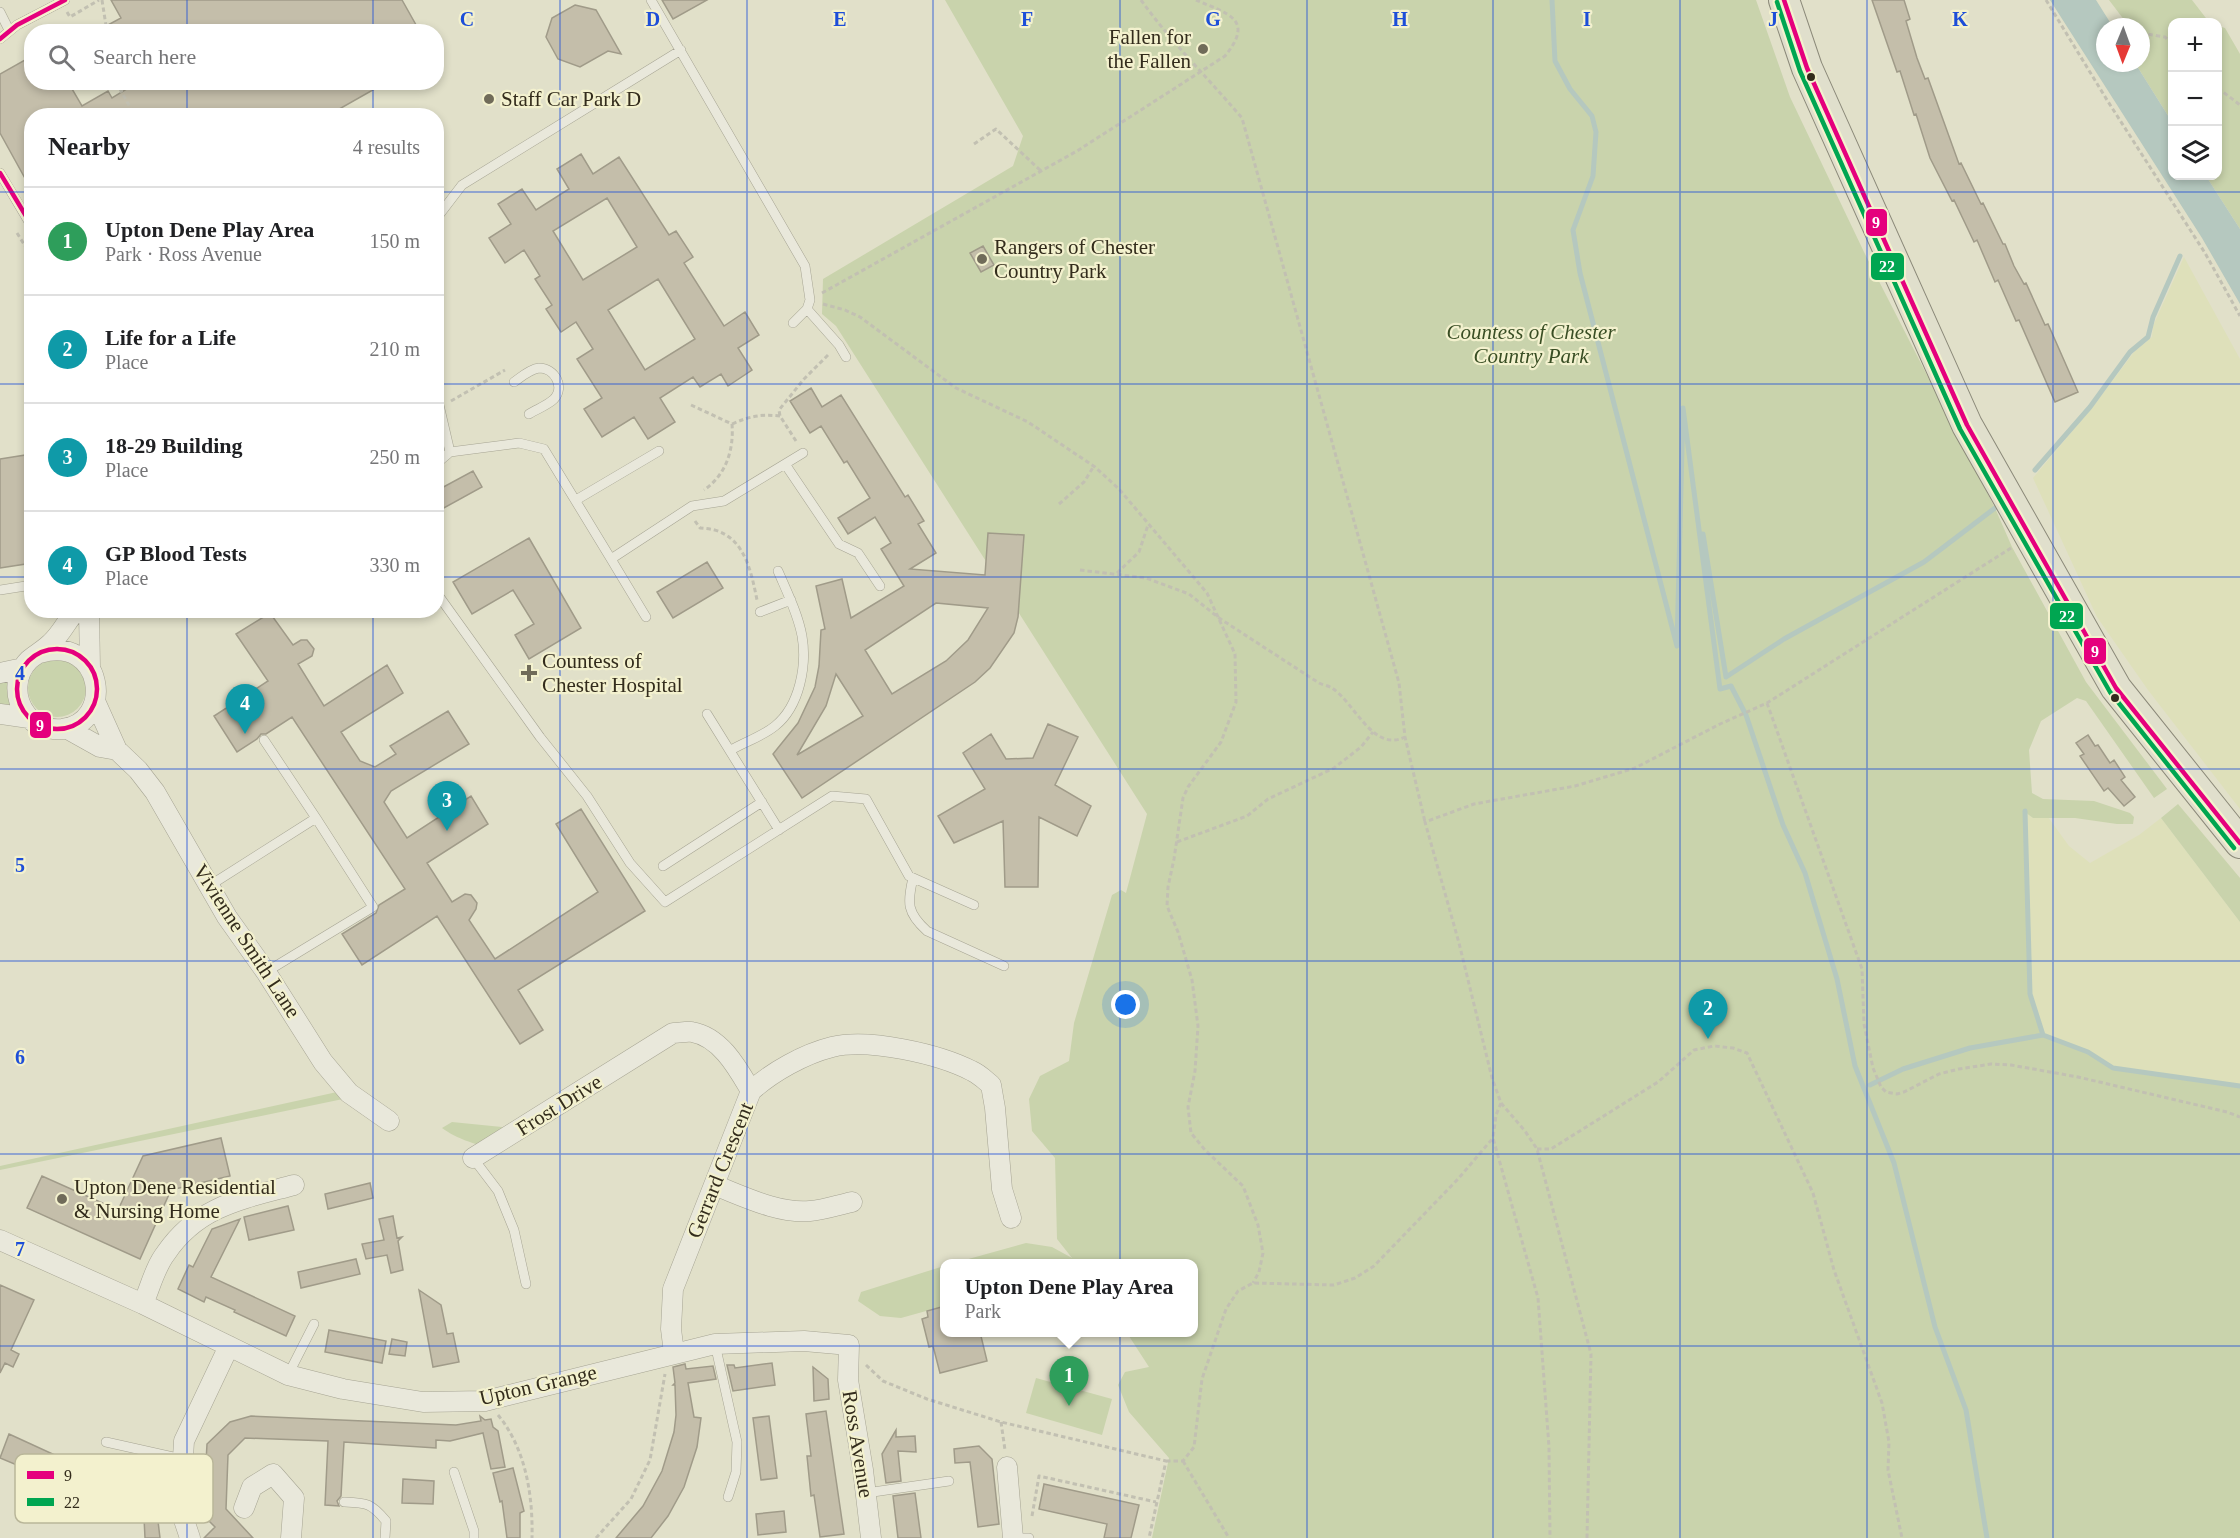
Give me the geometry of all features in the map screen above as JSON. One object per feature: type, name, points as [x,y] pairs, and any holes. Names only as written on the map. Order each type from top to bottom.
[{"type":"main road","points":[[1784,0],[1807,68],[1967,425],[2116,688],[2240,843]]},
{"type":"street","points":[[40,653],[62,650],[73,653],[90,668],[97,690],[95,701],[89,713],[79,723],[66,728],[53,729],[40,726],[29,718],[21,707],[17,694],[18,681],[23,668],[30,659],[53,642],[70,618]]},
{"type":"street","points":[[89,618],[90,668]]},
{"type":"street","points":[[0,673],[23,668]]},
{"type":"street","name":"Vivienne Smith Lane","points":[[95,701],[104,726],[112,736],[117,750],[138,770],[155,792],[227,916],[337,1080],[349,1093],[389,1121]]},
{"type":"street","points":[[0,714],[29,718]]},
{"type":"street","name":"Vivienne Smith Lane","points":[[66,728],[100,747],[117,750]]},
{"type":"street","name":"Frost Drive","points":[[473,1158],[674,1033],[692,1032],[709,1038],[735,1063],[751,1091]]},
{"type":"street","name":"Gerrard Crescent","points":[[671,1354],[673,1289],[751,1091],[762,1081],[802,1059],[833,1047],[865,1045],[907,1050],[948,1060],[975,1072],[991,1085],[1002,1189],[1011,1218]]},
{"type":"street","points":[[143,1304],[165,1254],[187,1228],[217,1208],[255,1194],[294,1185]]},
{"type":"street","points":[[714,1185],[788,1210],[809,1211],[852,1202]]},
{"type":"street","name":"Upton Grange","points":[[0,1240],[143,1304],[288,1375],[343,1389],[423,1402],[485,1401],[715,1344],[749,1341],[804,1341],[849,1345],[850,1349]]},
{"type":"street","points":[[183,1454],[184,1441],[229,1346]]},
{"type":"street","name":"Ross Avenue","points":[[850,1349],[848,1380],[871,1538]]},
{"type":"street","points":[[1007,1467],[1013,1538]]},
{"type":"street","points":[[243,1508],[252,1487],[273,1474],[294,1498],[291,1538]]},
{"type":"street","points":[[185,1523],[190,1538]]},
{"type":"lane","points":[[0,39],[9,30],[65,0]]},
{"type":"lane","points":[[651,0],[805,266],[809,304],[846,357]]},
{"type":"lane","points":[[0,12],[9,30]]},
{"type":"lane","points":[[444,209],[462,185],[681,50]]},
{"type":"lane","points":[[0,173],[24,213]]},
{"type":"lane","points":[[793,323],[809,304]]},
{"type":"lane","points":[[514,382],[534,369],[540,368],[556,376],[559,388],[554,399],[529,414]]},
{"type":"lane","points":[[444,422],[450,452]]},
{"type":"lane","points":[[444,457],[450,452],[519,443],[544,449],[646,617]]},
{"type":"lane","points":[[576,500],[659,451]]},
{"type":"lane","points":[[611,559],[692,506],[723,501],[803,453]]},
{"type":"lane","points":[[785,464],[840,544],[858,553],[880,586]]},
{"type":"lane","points":[[731,750],[775,726],[796,697],[802,666],[802,638],[778,571]]},
{"type":"lane","points":[[0,590],[24,586]]},
{"type":"lane","points":[[760,612],[790,600]]},
{"type":"lane","points":[[444,603],[540,737],[587,796],[630,863],[665,902],[832,796],[866,799],[909,876],[974,905]]},
{"type":"lane","points":[[707,714],[778,830]]},
{"type":"lane","points":[[264,740],[373,907],[266,972]]},
{"type":"lane","points":[[663,866],[762,802]]},
{"type":"lane","points":[[209,886],[316,818]]},
{"type":"lane","points":[[913,878],[908,897],[910,910],[918,923],[927,931],[1004,966]]},
{"type":"lane","name":"Frost Drive","points":[[473,1158],[498,1191],[514,1230],[526,1284]]},
{"type":"lane","points":[[288,1375],[314,1324]]},
{"type":"lane","points":[[715,1344],[737,1442],[736,1472],[728,1497]]},
{"type":"lane","points":[[106,1442],[160,1454]]},
{"type":"lane","points":[[454,1472],[474,1531],[474,1538]]},
{"type":"lane","points":[[866,1493],[949,1481]]},
{"type":"lane","points":[[344,1502],[366,1503],[375,1508],[386,1521],[385,1538]]},
{"type":"path","points":[[102,0],[106,24]]},
{"type":"path","points":[[1141,0],[1158,23],[1203,71],[1242,118],[1399,683],[1405,737],[1425,822],[1459,943],[1492,1078],[1501,1103],[1537,1149],[1591,1354],[1587,1538]]},
{"type":"path","points":[[809,304],[1077,151],[1225,56],[1235,44],[1239,28],[1236,21],[1196,0]]},
{"type":"path","points":[[2046,0],[2205,253],[2240,316]]},
{"type":"path","points":[[2150,34],[2165,37],[2168,40]]},
{"type":"path","points":[[120,90],[130,108]]},
{"type":"path","points":[[2222,92],[2240,105]]},
{"type":"path","points":[[974,144],[996,129],[1041,171]]},
{"type":"path","points":[[809,304],[845,310],[861,317],[956,388],[1028,422],[1094,466],[1119,489],[1207,593],[1219,618],[1235,654],[1236,702],[1221,742],[1188,787],[1183,798],[1167,906],[1178,932],[1192,980],[1198,1026],[1195,1071],[1188,1107],[1191,1133],[1205,1150],[1244,1186],[1258,1225],[1263,1253],[1259,1272],[1253,1283]]},
{"type":"path","points":[[803,453],[780,416],[779,410],[838,345]]},
{"type":"path","points":[[444,405],[507,369]]},
{"type":"path","points":[[732,424],[763,414],[780,416]]},
{"type":"path","points":[[1059,504],[1084,482],[1094,466]]},
{"type":"path","points":[[1117,573],[1140,552],[1148,525]]},
{"type":"path","points":[[1425,822],[1474,804],[1575,786],[1635,768],[1767,703],[2029,535]]},
{"type":"path","points":[[1080,570],[1146,578],[1189,594],[1219,618],[1319,683],[1333,689],[1373,732],[1384,740],[1398,741],[1405,737]]},
{"type":"path","points":[[1767,703],[1862,969],[1864,1024],[1873,1068],[1881,1087],[1886,1092],[1897,1094],[1939,1074],[1990,1064],[2011,1065],[2078,1077],[2240,1117]]},
{"type":"path","points":[[1177,842],[1247,816],[1268,799],[1334,768],[1361,747],[1373,732]]},
{"type":"path","points":[[1537,1149],[1551,1149],[1658,1082],[1694,1050],[1714,1046],[1733,1048],[1747,1053],[1813,1193],[1834,1270],[1882,1403],[1889,1442],[1888,1470],[1902,1538]]},
{"type":"path","points":[[1501,1103],[1496,1115],[1493,1138],[1538,1298],[1549,1447],[1550,1538]]},
{"type":"path","points":[[1183,1461],[1194,1447],[1202,1380],[1226,1309],[1238,1291],[1253,1283],[1334,1285],[1355,1278],[1374,1266],[1458,1179],[1493,1138]]},
{"type":"path","points":[[850,1349],[883,1381],[927,1399],[1001,1422],[1166,1461],[1183,1461]]},
{"type":"path","points":[[596,1538],[631,1499],[650,1460],[671,1354]]},
{"type":"path","points":[[485,1401],[502,1421],[518,1450],[530,1483],[532,1538]]},
{"type":"path","points":[[1001,1422],[1007,1467]]},
{"type":"path","points":[[1149,1538],[1166,1461]]},
{"type":"path","points":[[1183,1461],[1229,1538]]},
{"type":"path","points":[[1027,1538],[1040,1476],[1156,1502]]},
{"type":"green space","name":"Countess of Chester Country Park","points":[[945,0],[1756,0],[1790,97],[1864,252],[1995,508],[2012,547],[2086,682],[2167,789],[2154,798],[2086,701],[2077,698],[2041,721],[2029,750],[2032,793],[2043,799],[2094,801],[2130,813],[2134,817],[2133,824],[2117,824],[2075,818],[2033,818],[2025,812],[2030,994],[2043,1035],[2088,1052],[2113,1068],[2240,1086],[2240,1538],[1152,1538],[1169,1458],[1129,1412],[1118,1385],[1125,1372],[1149,1367],[1130,1337],[1198,1337],[1198,1259],[968,1259],[1026,1243],[1052,1247],[1072,1258],[1057,1239],[1055,1158],[1032,1131],[1029,1099],[1040,1076],[1069,1061],[1074,1023],[1112,895],[1121,890],[1126,893],[1147,814],[836,326],[822,314],[823,279],[1013,166],[1023,136]]},
{"type":"green space","points":[[2109,0],[2192,0],[2206,18],[2168,18],[2168,116],[2141,72],[2150,72],[2150,18],[2123,18]]},
{"type":"green space","points":[[2222,27],[2225,28],[2240,54],[2240,229],[2209,180],[2222,180]]},
{"type":"green space","points":[[2184,257],[2240,359],[2240,809],[2148,690],[2097,617],[2033,478],[2096,403],[2134,352],[2152,337],[2153,326]]},
{"type":"green space","points":[[51,659],[63,659],[78,667],[86,682],[86,694],[78,709],[63,717],[51,717],[36,709],[28,694],[28,682],[36,667]]},
{"type":"green space","points":[[10,680],[13,708],[0,707],[0,681]]},
{"type":"green space","points":[[2178,804],[2240,878],[2240,922],[2161,818]]},
{"type":"green space","points":[[2025,811],[2033,818],[2048,817],[2069,846],[2090,863],[2139,835],[2161,818],[2240,922],[2240,1086],[2113,1068],[2088,1052],[2043,1035],[2030,994]]},
{"type":"green space","points":[[337,1092],[343,1099],[0,1170],[0,1166]]},
{"type":"green space","points":[[452,1122],[502,1127],[514,1137],[515,1143],[501,1148],[486,1147],[470,1142],[442,1128]]},
{"type":"green space","points":[[940,1267],[940,1307],[901,1318],[880,1316],[858,1301],[861,1292]]},
{"type":"green space","points":[[1036,1378],[1112,1399],[1102,1435],[1026,1413]]},
{"type":"shaded area","points":[[2050,0],[2096,0],[2107,18],[2096,18],[2096,72],[2141,72],[2168,116],[2168,180],[2209,180],[2240,229],[2240,304],[2202,238]]},
{"type":"building","points":[[111,0],[402,0],[416,24],[110,24],[121,18]]},
{"type":"building","points":[[662,0],[707,0],[673,19]]},
{"type":"building","points":[[1872,0],[1904,0],[1910,19],[1906,21],[1917,58],[1925,79],[1928,78],[1959,164],[1961,163],[1981,204],[1983,203],[2024,284],[2026,283],[2045,325],[2048,324],[2078,392],[2055,402],[2019,320],[2016,321],[1998,280],[1995,282],[1977,240],[1974,242],[1930,158],[1916,114],[1914,115],[1900,71],[1897,72]]},
{"type":"building","points":[[575,5],[596,10],[621,54],[608,51],[580,67],[558,59],[546,37],[552,18]]},
{"type":"building","points":[[24,60],[24,90],[73,90],[82,106],[108,91],[112,98],[125,90],[373,90],[341,108],[24,108],[24,176],[0,133],[0,74]]},
{"type":"building","points":[[581,154],[593,174],[619,157],[669,235],[676,231],[693,257],[684,263],[724,326],[745,312],[759,335],[738,348],[752,370],[728,386],[721,374],[700,387],[693,377],[660,398],[675,422],[648,439],[634,417],[602,437],[584,409],[602,398],[577,359],[593,349],[576,322],[561,332],[546,309],[552,305],[535,279],[540,276],[524,250],[505,263],[489,238],[511,224],[498,204],[522,189],[536,210],[569,189],[557,169]],"holes":[[[607,198],[637,247],[583,280],[553,231]],[[658,279],[695,339],[645,370],[608,310]]]},
{"type":"building","name":"Rangers of Chester Country Park","points":[[983,246],[994,265],[981,272],[970,253]]},
{"type":"building","points":[[811,388],[822,407],[841,395],[905,497],[908,495],[924,521],[918,524],[936,553],[910,569],[985,575],[988,533],[1024,535],[1018,617],[1014,633],[990,668],[975,682],[802,798],[773,754],[798,723],[815,687],[821,630],[825,629],[816,586],[842,579],[851,618],[904,586],[881,549],[891,543],[875,517],[848,534],[838,518],[870,498],[847,461],[844,463],[821,426],[810,433],[790,401]],"holes":[[[936,603],[988,608],[968,640],[946,661],[892,694],[865,650]],[[836,674],[863,716],[797,755],[826,706]]]},
{"type":"building","points":[[24,455],[24,564],[0,568],[0,459]]},
{"type":"building","points":[[473,471],[482,487],[444,508],[444,487]]},
{"type":"building","points":[[529,538],[581,628],[529,659],[515,635],[534,624],[513,590],[472,614],[453,582]]},
{"type":"building","points":[[707,562],[723,588],[673,618],[657,592]]},
{"type":"building","points":[[262,618],[274,618],[293,645],[301,640],[307,640],[314,649],[312,656],[298,664],[324,706],[387,665],[403,693],[341,732],[360,761],[375,767],[396,754],[390,746],[448,711],[469,744],[391,791],[384,802],[407,838],[471,796],[488,824],[427,863],[452,902],[465,894],[471,895],[477,903],[469,920],[495,959],[598,892],[556,824],[581,809],[645,911],[518,990],[543,1030],[520,1044],[437,916],[362,965],[342,934],[376,913],[379,905],[405,889],[292,717],[266,734],[261,734],[237,752],[214,716],[268,681],[236,634]]},
{"type":"building","points":[[1048,724],[1078,737],[1055,785],[1091,806],[1077,836],[1039,817],[1038,887],[1005,887],[1003,821],[954,843],[938,816],[985,789],[963,753],[991,734],[1006,759],[1033,758]]},
{"type":"building","points":[[2088,735],[2110,763],[2114,760],[2125,777],[2121,780],[2135,797],[2124,806],[2108,788],[2104,791],[2080,756],[2084,754],[2076,743]]},
{"type":"building","name":"Upton Dene Residential & Nursing Home","points":[[221,1138],[230,1176],[171,1190],[140,1259],[27,1208],[42,1176],[118,1210],[143,1156]]},
{"type":"building","points":[[370,1183],[373,1198],[328,1209],[325,1194]]},
{"type":"building","points":[[288,1206],[294,1230],[249,1240],[244,1217]]},
{"type":"building","points":[[393,1216],[397,1238],[402,1237],[398,1241],[403,1270],[391,1273],[387,1255],[366,1259],[362,1244],[384,1240],[379,1219]]},
{"type":"building","points":[[240,1219],[211,1277],[295,1316],[286,1336],[206,1297],[204,1302],[178,1289],[189,1265],[193,1267],[212,1229]]},
{"type":"building","points":[[356,1259],[360,1274],[301,1288],[298,1272]]},
{"type":"building","points":[[0,1285],[34,1300],[11,1350],[19,1354],[13,1367],[5,1363],[0,1373]]},
{"type":"building","points":[[419,1290],[441,1305],[447,1334],[453,1333],[459,1362],[433,1367]]},
{"type":"building","points":[[940,1307],[940,1337],[981,1337],[987,1361],[940,1373],[933,1346],[929,1347],[922,1319],[928,1317],[927,1311]]},
{"type":"building","points":[[329,1330],[386,1341],[382,1363],[325,1352]]},
{"type":"building","points":[[392,1339],[407,1342],[405,1356],[389,1354]]},
{"type":"building","points":[[772,1363],[775,1385],[733,1391],[727,1365],[734,1365],[735,1368]]},
{"type":"building","points":[[685,1364],[686,1369],[713,1366],[716,1379],[688,1383],[694,1417],[701,1418],[697,1447],[684,1487],[668,1516],[651,1538],[616,1538],[643,1506],[662,1471],[674,1432],[676,1415],[673,1367]]},
{"type":"building","points":[[813,1367],[828,1379],[829,1399],[814,1401]]},
{"type":"building","points":[[826,1411],[844,1534],[820,1537],[814,1495],[811,1496],[807,1456],[811,1456],[806,1414]]},
{"type":"building","points":[[251,1416],[456,1425],[481,1421],[480,1416],[485,1420],[491,1419],[493,1427],[498,1431],[505,1467],[491,1469],[483,1433],[450,1441],[436,1440],[436,1448],[344,1442],[341,1496],[337,1501],[339,1506],[325,1505],[328,1441],[245,1438],[228,1455],[226,1509],[253,1538],[204,1538],[215,1527],[211,1523],[213,1523],[213,1454],[206,1454],[207,1444],[230,1422]]},
{"type":"building","points":[[769,1416],[777,1478],[761,1480],[753,1418]]},
{"type":"building","points":[[896,1430],[896,1437],[915,1436],[916,1452],[898,1451],[901,1481],[886,1483],[882,1454]]},
{"type":"building","points":[[9,1434],[53,1454],[15,1454],[15,1464],[0,1458]]},
{"type":"building","points":[[979,1446],[992,1459],[999,1524],[978,1527],[970,1462],[955,1463],[954,1449]]},
{"type":"building","points":[[513,1468],[524,1511],[520,1513],[520,1538],[507,1538],[502,1501],[500,1502],[493,1473]]},
{"type":"building","points":[[403,1479],[434,1481],[433,1504],[402,1503]]},
{"type":"building","points":[[1044,1484],[1139,1505],[1131,1538],[1104,1538],[1107,1524],[1039,1509]]},
{"type":"building","points":[[915,1493],[921,1538],[898,1538],[893,1496]]},
{"type":"building","points":[[784,1511],[786,1532],[758,1535],[756,1514]]},
{"type":"building","points":[[144,1523],[158,1523],[160,1538],[145,1538]]},
{"type":"waterway","points":[[1552,0],[1555,61],[1570,89],[1592,116],[1596,132],[1593,176],[1573,230],[1580,273],[1677,646],[1683,408],[1720,689],[1731,686],[1746,715],[1783,825],[1805,873],[1837,979],[1855,1066],[1894,1163],[1935,1327],[1966,1410],[1987,1538]]},
{"type":"waterway","points":[[2035,470],[2090,407],[2130,352],[2148,337],[2153,317],[2180,256]]},
{"type":"waterway","points":[[1703,534],[1726,677],[1784,639],[1924,562],[1995,508]]},
{"type":"waterway","points":[[2025,811],[2030,994],[2043,1035]]},
{"type":"waterway","points":[[1870,1085],[1903,1069],[1970,1048],[2043,1035],[2088,1052],[2113,1068],[2240,1086]]},
{"type":"transit line","name":"9","points":[[0,39],[17,25],[65,0]]},
{"type":"transit line","name":"9","points":[[1784,0],[1807,68],[1967,425],[2116,688],[2240,843]]},
{"type":"transit line","name":"22","points":[[1777,2],[1800,71],[1960,429],[2110,692],[2234,848]]},
{"type":"transit line","name":"9","points":[[0,173],[24,213]]},
{"type":"transit line","name":"9","points":[[57,649],[72,652],[85,661],[94,674],[97,689],[94,704],[85,717],[72,726],[57,729],[42,726],[29,717],[20,704],[17,689],[20,674],[29,661],[42,652],[57,649]]},
{"type":"place","name":"Fallen for the Fallen","points":[[1203,49]]},
{"type":"place","name":"Staff Car Park D","points":[[489,99]]},
{"type":"place","name":"Rangers of Chester Country Park","points":[[982,259]]},
{"type":"place","name":"Countess of Chester Hospital","points":[[529,673]]},
{"type":"place","name":"GP Blood Tests","points":[[245,734]]},
{"type":"place","name":"18-29 Building","points":[[447,831]]},
{"type":"place","name":"Life for a Life","points":[[1708,1039]]},
{"type":"place","name":"Upton Dene Residential & Nursing Home","points":[[62,1199]]},
{"type":"place","name":"Upton Dene Play Area","points":[[1069,1406]]}]
